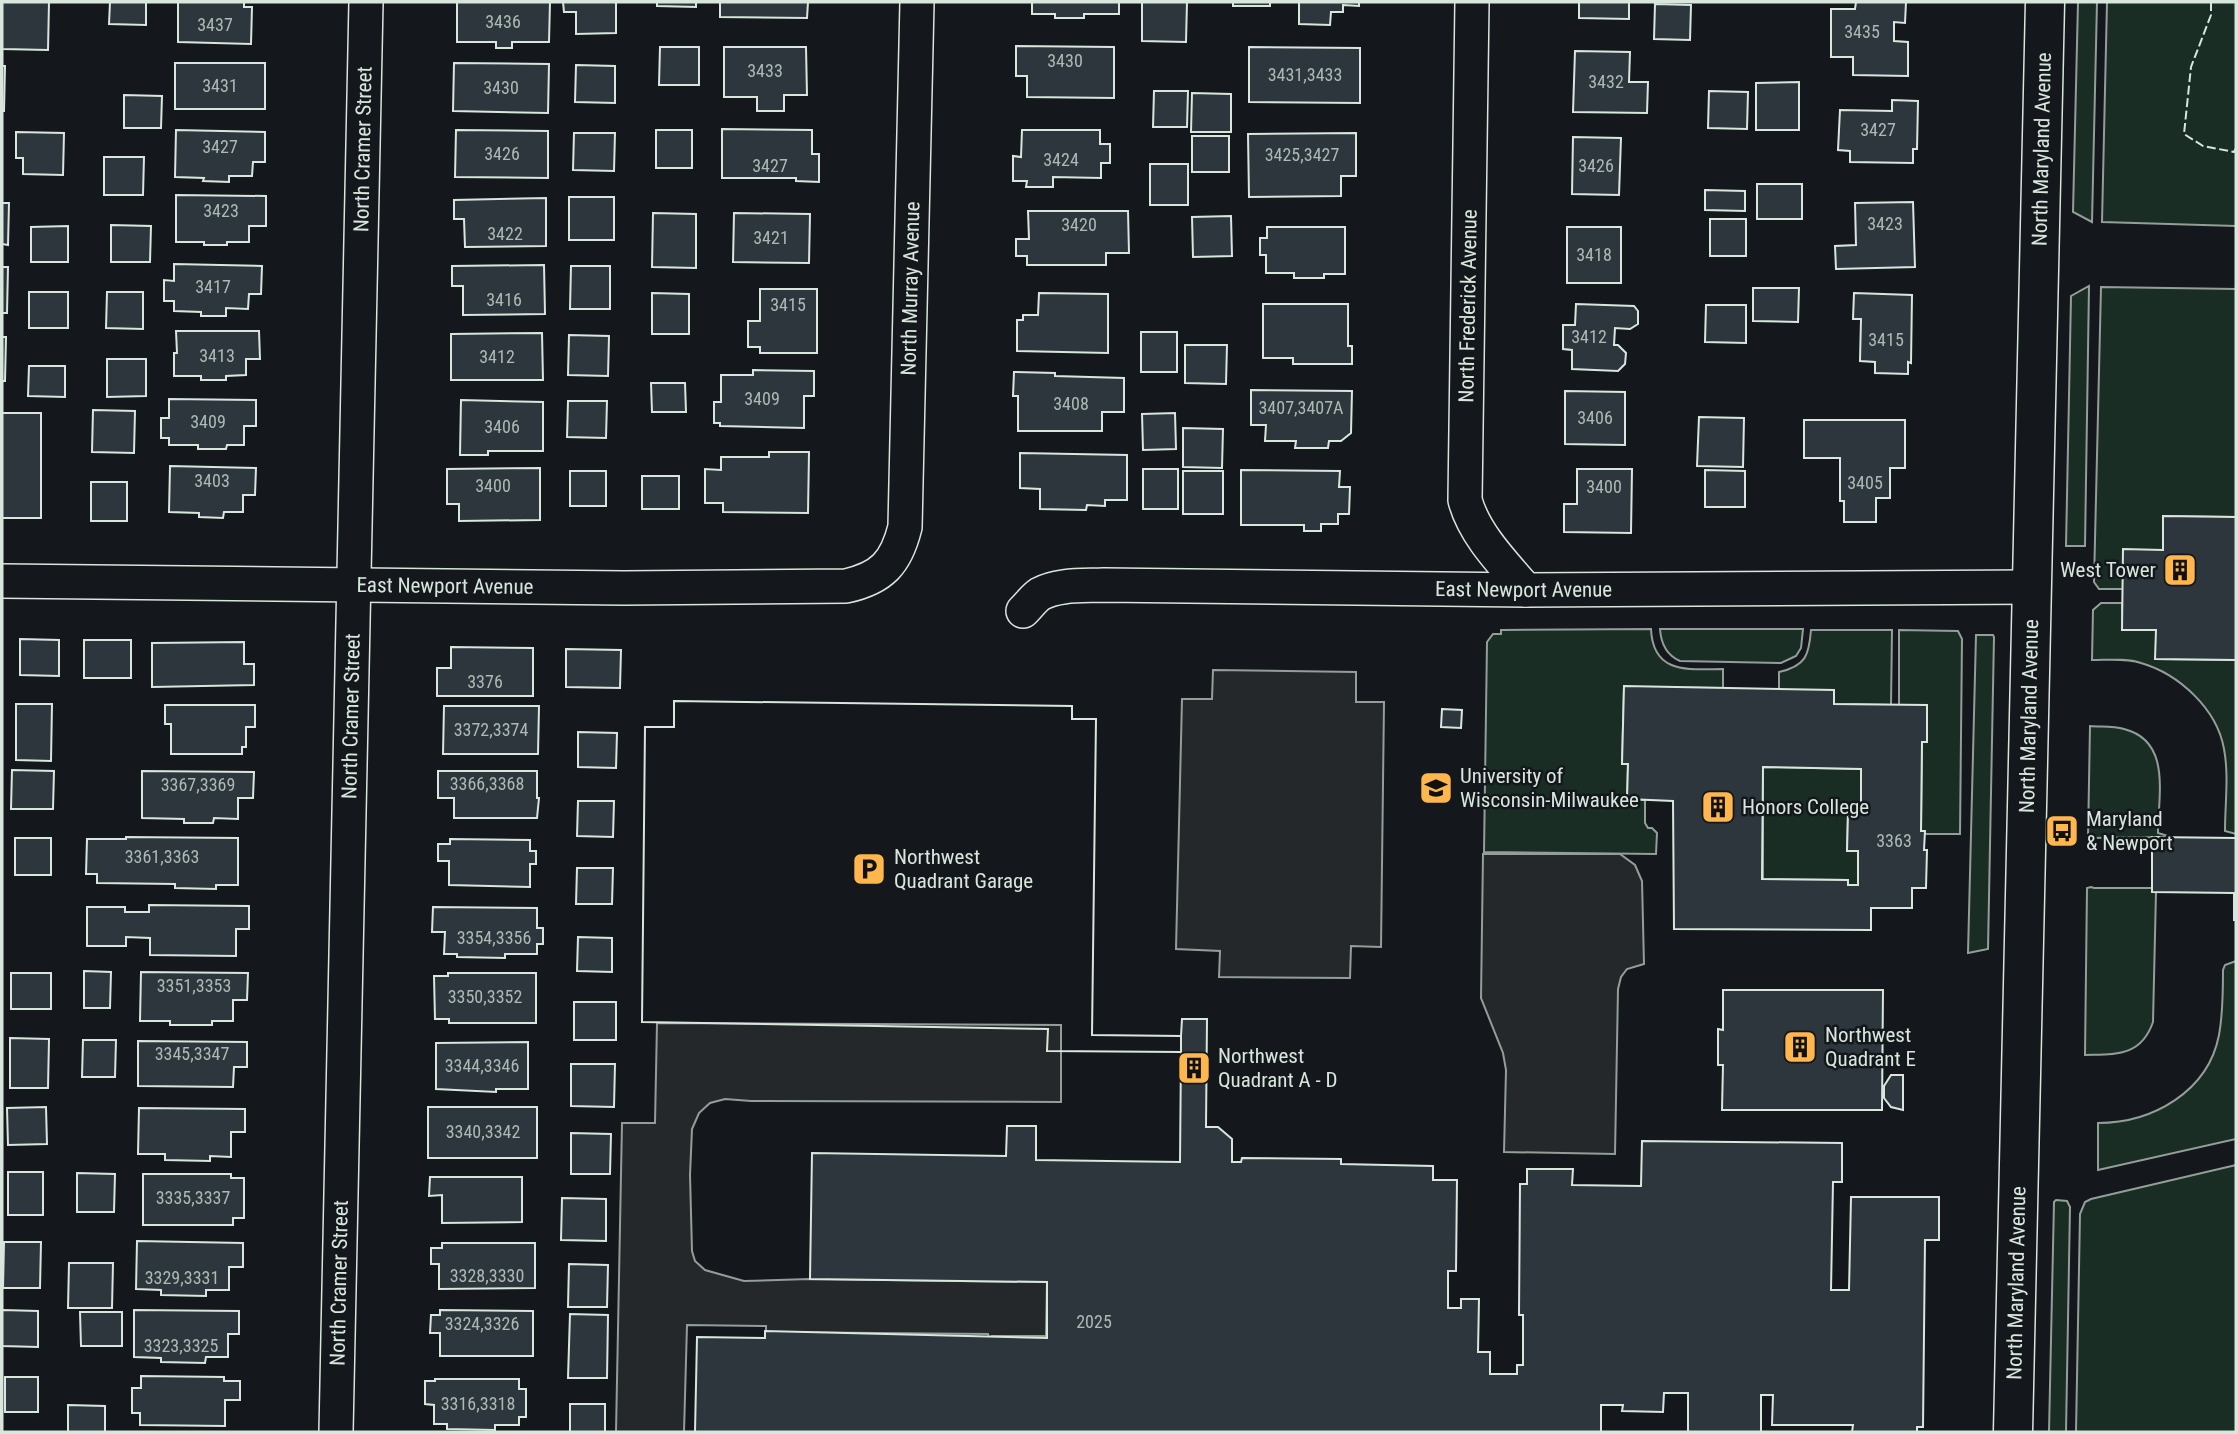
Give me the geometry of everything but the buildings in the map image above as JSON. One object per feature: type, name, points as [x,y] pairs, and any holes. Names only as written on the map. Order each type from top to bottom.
[{"type":"street","name":"North Cramer Street","points":[[336,1432],[366,2]]},
{"type":"street","name":"North Murray Avenue","points":[[885,570],[898,551],[905,527],[917,2]]},
{"type":"street","name":"North Frederick Avenue","points":[[1472,2],[1465,499],[1469,516],[1497,556],[1526,590]]},
{"type":"street","name":"North Maryland Avenue","points":[[2013,1432],[2045,2]]},
{"type":"street","name":"East Newport Avenue","points":[[2,581],[624,588],[846,586],[885,570]]},
{"type":"street","name":"East Newport Avenue","points":[[1023,611],[1038,595],[1049,590],[1104,585],[1526,590],[2032,587]]},
{"type":"green space","points":[[2078,2],[2097,2],[2092,222],[2073,212]]},
{"type":"green space","points":[[2107,2],[2236,2],[2236,226],[2102,222]]},
{"type":"green space","points":[[2089,286],[2085,546],[2066,546],[2071,296]]},
{"type":"green space","points":[[2101,287],[2236,289],[2236,517],[2164,516],[2163,550],[2123,550],[2123,589],[2099,589],[2094,582]]},
{"type":"green space","points":[[2101,603],[2122,603],[2123,630],[2156,630],[2156,659],[2236,660],[2236,834],[2225,831],[2227,779],[2224,749],[2213,720],[2205,707],[2182,684],[2155,668],[2129,660],[2092,660],[2093,610]]},
{"type":"green space","points":[[1651,629],[1658,655],[1666,662],[1686,668],[1723,669],[1723,688],[1624,687],[1622,764],[1628,764],[1627,799],[1645,800],[1645,823],[1657,833],[1656,854],[1484,852],[1487,642],[1493,634],[1501,634],[1501,630]]},
{"type":"green space","points":[[1660,629],[1803,629],[1801,648],[1796,656],[1781,663],[1680,661],[1671,656],[1665,648]]},
{"type":"green space","points":[[1811,630],[1892,630],[1891,705],[1834,704],[1779,689],[1779,672],[1795,666],[1804,658]]},
{"type":"green space","points":[[1899,630],[1958,631],[1962,639],[1960,834],[1925,834],[1921,831],[1922,742],[1927,742],[1927,706],[1899,705]]},
{"type":"green space","points":[[1976,635],[1994,637],[1988,949],[1968,953]]},
{"type":"green space","points":[[2090,726],[2124,729],[2139,735],[2150,745],[2159,772],[2158,833],[2171,837],[2088,838]]},
{"type":"green space","points":[[1763,767],[1861,769],[1861,813],[1848,813],[1847,851],[1858,851],[1858,885],[1848,885],[1848,880],[1763,879]]},
{"type":"green space","points":[[2087,888],[2152,888],[2152,892],[2156,892],[2153,1022],[2142,1042],[2134,1048],[2117,1053],[2085,1055]]},
{"type":"green space","points":[[2236,961],[2236,1139],[2098,1170],[2098,1123],[2118,1122],[2157,1110],[2190,1088],[2203,1073],[2213,1055],[2219,1035],[2223,970],[2225,965]]},
{"type":"green space","points":[[2236,1165],[2236,1432],[2076,1432],[2080,1214],[2085,1202]]},
{"type":"green space","points":[[2056,1200],[2067,1201],[2070,1207],[2066,1432],[2049,1432]]},
{"type":"shaded area","points":[[1213,670],[1356,672],[1356,702],[1384,702],[1381,947],[1351,946],[1350,978],[1219,977],[1220,951],[1176,949],[1182,699],[1212,699]]},
{"type":"shaded area","points":[[1483,854],[1620,854],[1635,865],[1642,881],[1644,964],[1627,969],[1621,977],[1618,989],[1615,1154],[1504,1152],[1506,1070],[1503,1053],[1481,998]]},
{"type":"shaded area","points":[[657,1023],[1061,1025],[1061,1102],[725,1099],[710,1103],[699,1113],[692,1129],[692,1251],[695,1261],[705,1270],[744,1281],[809,1279],[1047,1282],[1046,1336],[992,1336],[989,1339],[988,1334],[766,1332],[766,1326],[687,1325],[684,1432],[616,1432],[622,1123],[655,1123]]},
{"type":"fence","points":[[2211,2],[2211,15],[2191,67],[2184,134],[2203,146],[2234,152],[2236,148]]},
{"type":"place","name":"West Tower","points":[[2180,570]]},
{"type":"place","name":"University of Wisconsin-Milwaukee","points":[[1436,788]]},
{"type":"place","name":"Honors College","points":[[1718,807]]},
{"type":"place","name":"Maryland & Newport","points":[[2062,831]]},
{"type":"place","name":"Northwest Quadrant Garage","points":[[869,869]]},
{"type":"place","name":"Northwest Quadrant E","points":[[1800,1047]]},
{"type":"place","name":"Northwest Quadrant A - D","points":[[1194,1068]]}]
